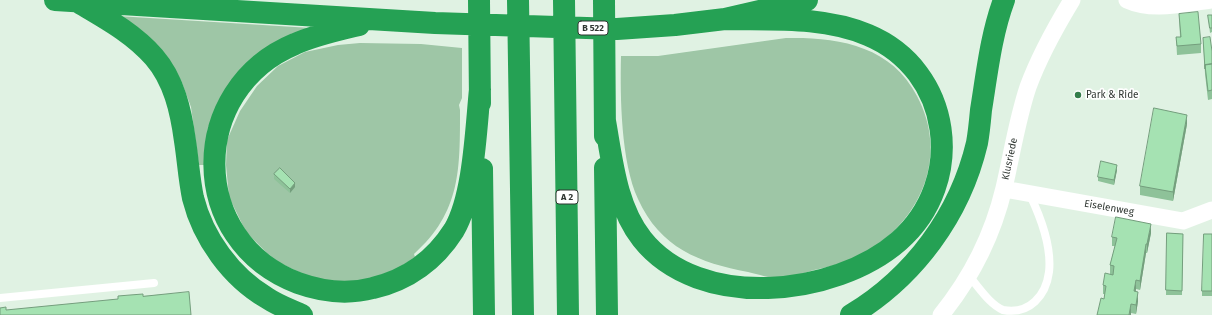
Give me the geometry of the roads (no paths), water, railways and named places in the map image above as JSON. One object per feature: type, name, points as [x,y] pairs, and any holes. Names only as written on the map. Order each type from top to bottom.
[{"type":"highway","points":[[65,0],[132,36],[155,58],[172,86],[181,116],[193,198],[206,233],[222,259],[246,282],[266,298],[302,315]]},
{"type":"highway","name":"B 522","points":[[65,0],[380,20],[553,28],[616,28],[675,25],[724,18],[807,0]]},
{"type":"highway","points":[[479,0],[484,315]]},
{"type":"highway","points":[[518,0],[522,315]]},
{"type":"highway","name":"A 2","points":[[564,0],[568,315]]},
{"type":"highway","points":[[604,0],[607,315]]},
{"type":"highway","points":[[851,315],[897,282],[919,258],[951,211],[967,177],[977,142],[990,51],[1004,0]]},
{"type":"highway","points":[[605,121],[616,183],[631,220],[642,238],[663,260],[688,274],[718,284],[745,288],[787,288],[818,281],[848,270],[875,258],[899,241],[916,222],[930,202],[939,179],[943,152],[941,123],[931,95],[916,70],[894,49],[868,35],[836,26],[807,21],[724,18]]},
{"type":"highway","points":[[380,20],[319,35],[294,44],[275,55],[250,73],[232,96],[220,121],[214,148],[214,184],[223,215],[236,238],[256,259],[280,276],[309,287],[336,293],[364,290],[390,284],[413,272],[433,256],[454,229],[469,190],[480,89]]},
{"type":"street","name":"Klusriede","points":[[941,315],[968,276],[982,251],[993,224],[1004,189],[1018,119],[1028,86],[1044,51],[1072,0]]},
{"type":"street","points":[[1127,0],[1146,5],[1158,6],[1212,0]]},
{"type":"street","name":"Eiselenweg","points":[[1004,189],[1030,195],[1183,221],[1212,210]]},
{"type":"lane","points":[[968,276],[993,304],[1003,310],[1015,313],[1025,312],[1033,308],[1043,295],[1049,272],[1045,234],[1030,195]]},
{"type":"lane","points":[[0,298],[154,283]]},
{"type":"place","name":"Park & Ride","points":[[1078,95]]}]
